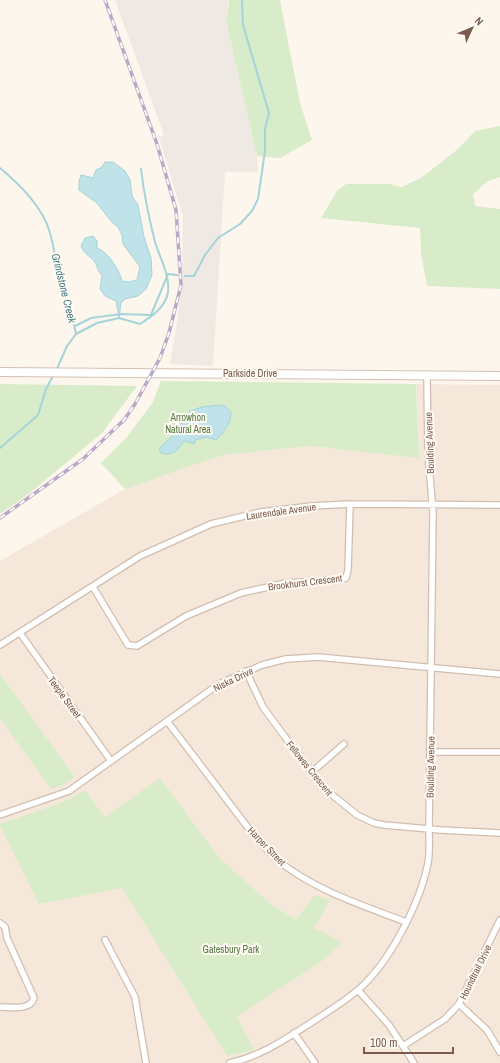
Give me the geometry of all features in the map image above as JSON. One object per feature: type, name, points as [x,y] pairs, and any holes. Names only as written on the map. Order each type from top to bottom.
[{"type":"main road","name":"Parkside Drive","points":[[0,372],[500,376]]},
{"type":"street","name":"Boulding Avenue","points":[[230,1063],[262,1053],[358,990],[375,973],[390,954],[406,922],[427,868],[429,829],[432,504],[428,453],[427,376]]},
{"type":"street","name":"Laurendale Avenue","points":[[0,645],[140,556],[211,524],[261,512],[350,504],[500,505]]},
{"type":"street","name":"Brookhurst Crescent","points":[[93,587],[128,645],[137,646],[186,616],[241,593],[286,583],[346,578],[348,570],[350,504]]},
{"type":"street","name":"Teeple Street","points":[[20,633],[111,761]]},
{"type":"street","name":"Niska Drive","points":[[0,815],[62,794],[219,684],[246,671],[286,659],[318,657],[500,674]]},
{"type":"street","name":"Fellowes Crescent","points":[[246,671],[263,707],[312,772],[332,795],[361,817],[374,823],[429,829],[500,833]]},
{"type":"street","name":"Harper Street","points":[[167,721],[249,830],[263,846],[289,870],[326,890],[406,922]]},
{"type":"street","points":[[312,772],[344,744]]},
{"type":"street","points":[[430,752],[500,752]]},
{"type":"street","name":"Houndtrail Drive","points":[[403,1046],[445,1019],[459,1004],[500,920]]},
{"type":"street","points":[[0,923],[5,927],[7,938],[34,998],[33,1002],[26,1006],[0,1007]]},
{"type":"street","points":[[105,940],[135,997],[146,1063]]},
{"type":"street","points":[[358,990],[389,1025],[414,1063]]},
{"type":"street","points":[[459,1004],[487,1030],[500,1052]]},
{"type":"street","points":[[294,1033],[315,1063]]},
{"type":"shaded area","points":[[115,0],[228,0],[226,21],[257,156],[258,172],[225,172],[213,366],[170,364],[178,317],[182,266],[183,216],[159,137],[164,135]]},
{"type":"shaded area","points":[[416,384],[500,385],[500,1063],[0,1063],[0,561],[125,489],[223,455],[311,446],[419,457]]},
{"type":"green space","points":[[229,0],[280,0],[300,103],[312,140],[280,158],[257,156],[226,21]]},
{"type":"green space","points":[[500,126],[500,177],[488,181],[473,194],[475,206],[500,209],[500,289],[427,286],[421,253],[420,228],[321,218],[337,191],[346,184],[389,184],[402,187],[421,178],[458,149],[475,131]]},
{"type":"green space","name":"Arrowhon Natural Area","points":[[161,381],[416,384],[419,458],[311,446],[223,455],[125,489],[101,463],[127,437],[153,402]]},
{"type":"green space","points":[[0,384],[137,386],[102,433],[30,493],[0,514]]},
{"type":"green space","points":[[0,674],[75,777],[63,785],[51,789],[0,718]]},
{"type":"green space","name":"Gatesbury Park","points":[[160,778],[220,859],[272,905],[296,920],[314,895],[330,900],[314,928],[342,942],[322,961],[237,1017],[254,1050],[227,1056],[122,888],[39,904],[0,826],[0,824],[66,801],[85,790],[105,817]]},
{"type":"water","points":[[105,162],[113,162],[125,171],[130,180],[132,196],[138,205],[144,237],[151,258],[152,275],[146,289],[138,296],[125,299],[121,303],[119,318],[116,301],[105,296],[100,289],[102,275],[94,261],[81,246],[85,238],[93,236],[97,241],[97,248],[105,253],[112,262],[122,281],[129,282],[137,280],[140,267],[123,244],[122,235],[118,227],[111,221],[97,203],[79,190],[81,175],[93,178],[96,170],[102,167]]},
{"type":"water","points":[[220,405],[225,406],[231,412],[231,417],[226,428],[216,440],[206,437],[195,440],[194,444],[186,441],[183,442],[174,452],[168,454],[161,453],[159,449],[173,435],[190,411],[202,407]]},
{"type":"waterway","points":[[185,276],[194,276],[205,255],[218,238],[240,224],[252,211],[258,199],[265,151],[265,129],[269,113],[243,25],[242,0]]},
{"type":"waterway","name":"Grindstone Creek","points":[[0,168],[30,197],[47,223],[58,272],[76,334],[67,346],[56,371]]},
{"type":"waterway","points":[[76,334],[97,323],[119,318],[140,324],[157,311],[167,297],[168,279],[155,242],[145,197],[141,169]]},
{"type":"waterway","points":[[75,326],[91,318],[121,314],[151,315],[168,274],[177,275]]},
{"type":"waterway","name":"Grindstone Creek","points":[[0,448],[38,415],[46,389],[54,374]]},
{"type":"railway","points":[[0,518],[83,459],[124,420],[135,404],[160,358],[169,333],[181,285],[176,210],[157,144],[105,0]]}]
